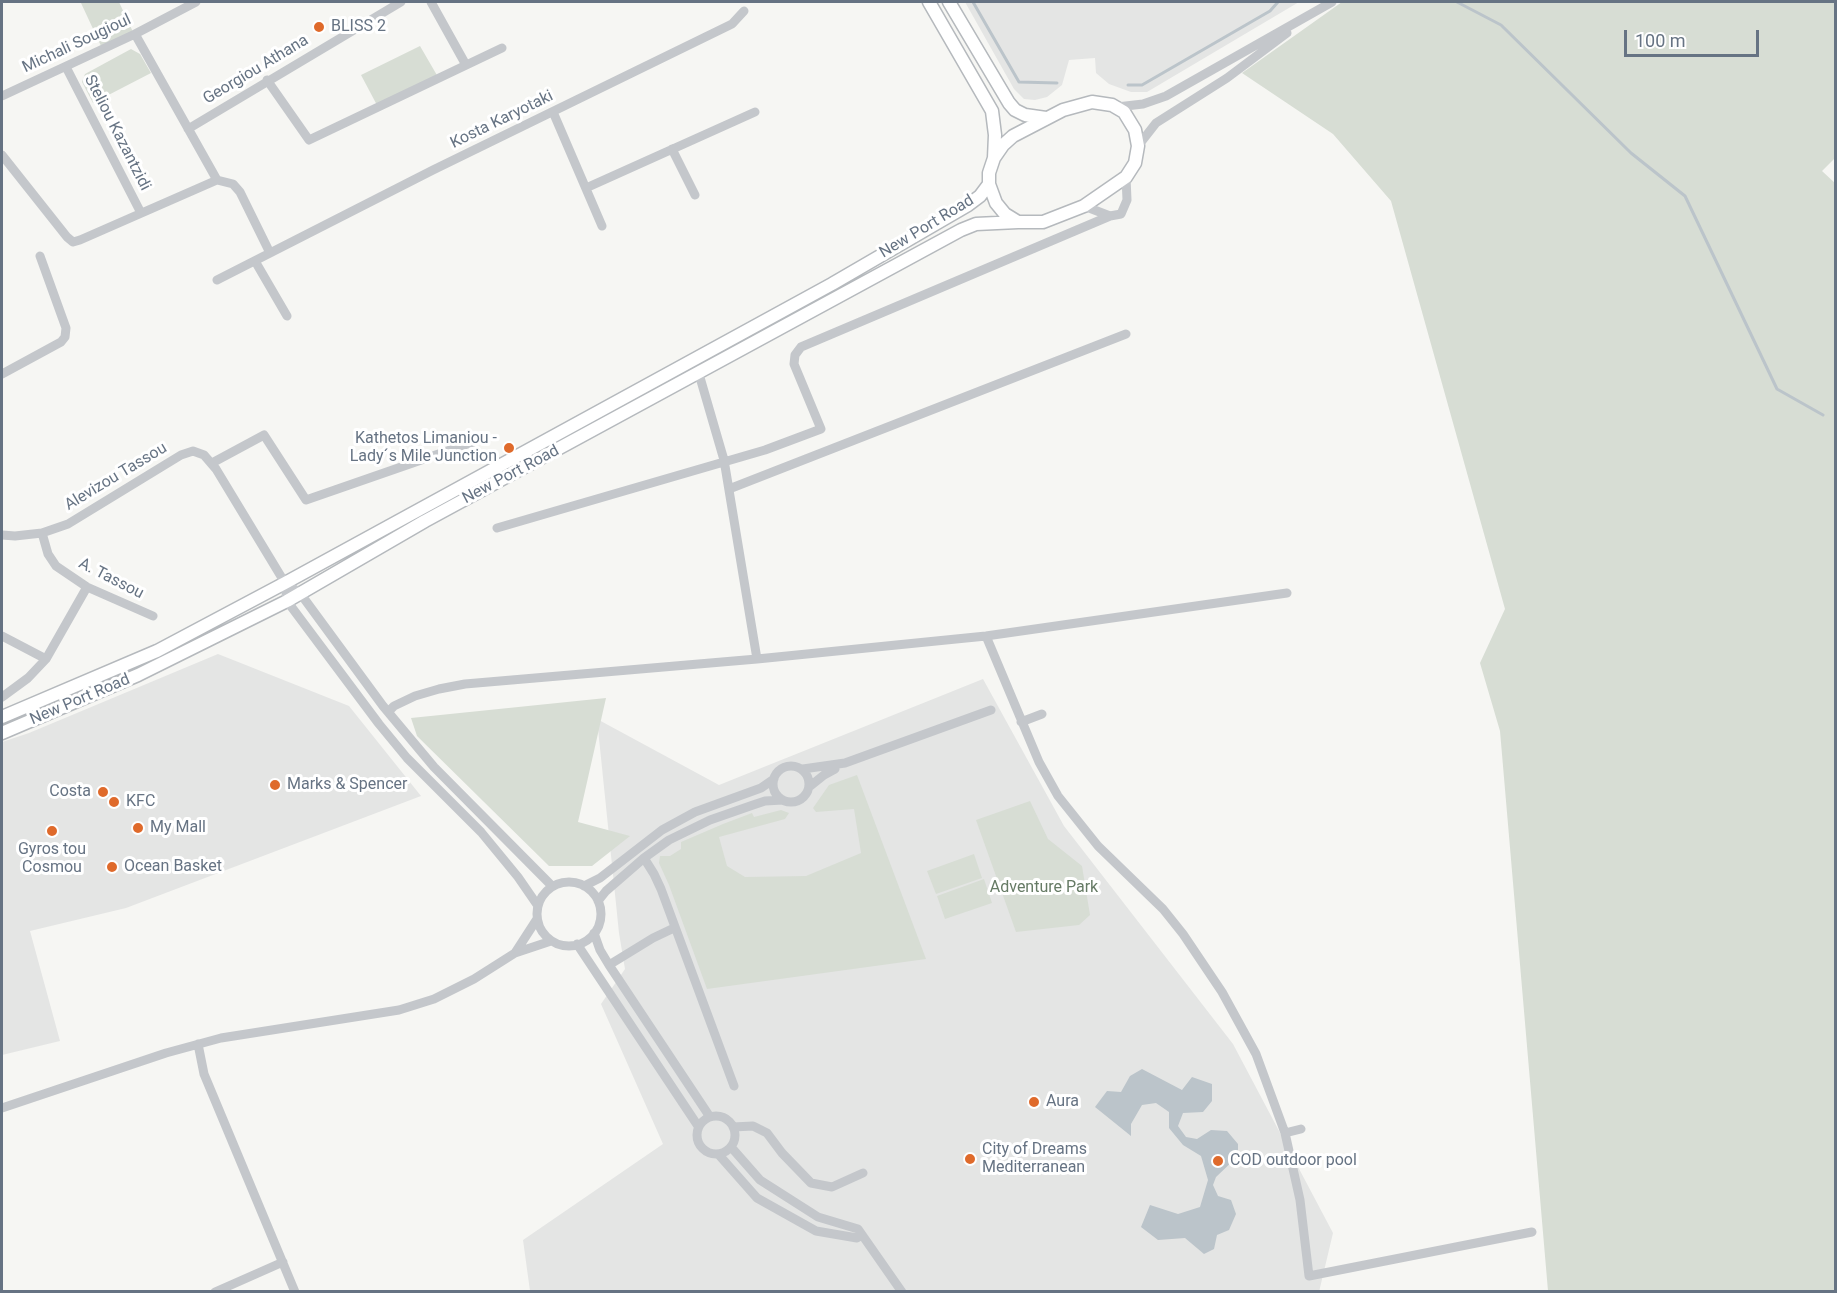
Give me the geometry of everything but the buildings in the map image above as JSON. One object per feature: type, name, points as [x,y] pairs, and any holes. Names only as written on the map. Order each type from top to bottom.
[{"type":"main road","points":[[929,2],[992,111],[995,135],[994,158],[989,173],[989,184],[996,203],[1005,214],[1018,222],[1043,222],[1084,206],[1126,177],[1135,163],[1138,146],[1132,123],[1117,107],[1092,102],[1063,110],[1014,136],[1003,145],[994,158]]},
{"type":"main road","points":[[949,2],[1009,103],[1015,110],[1025,115],[1046,118]]},
{"type":"main road","name":"New Port Road","points":[[2,717],[157,651],[285,583],[832,284],[968,205],[980,196],[989,184]]},
{"type":"main road","name":"New Port Road","points":[[2,734],[138,675],[286,601],[426,521],[962,230],[976,224],[1018,222]]},
{"type":"street","name":"Michali Sougioul","points":[[2,96],[135,34],[196,2]]},
{"type":"street","name":"Georgiou Athana","points":[[188,129],[401,2]]},
{"type":"street","points":[[432,2],[466,65]]},
{"type":"street","points":[[737,2],[744,6]]},
{"type":"street","points":[[1117,107],[1143,104],[1166,96],[1332,2]]},
{"type":"street","name":"Kosta Karyotaki","points":[[218,280],[433,170],[732,24],[744,6]]},
{"type":"street","points":[[1138,146],[1156,123],[1227,78],[1308,16]]},
{"type":"street","points":[[135,34],[217,180]]},
{"type":"street","points":[[267,80],[309,140],[502,48]]},
{"type":"street","name":"Steliou Kazantzidi","points":[[66,67],[141,213]]},
{"type":"street","points":[[554,112],[603,226]]},
{"type":"street","points":[[586,188],[755,112]]},
{"type":"street","points":[[672,149],[695,195]]},
{"type":"street","points":[[2,155],[73,242],[217,180],[233,184],[240,192],[270,253]]},
{"type":"street","points":[[497,528],[724,460],[765,450],[821,429],[794,364],[795,355],[801,347],[1110,216],[1121,214],[1127,200],[1126,177]]},
{"type":"street","points":[[1084,206],[1110,216]]},
{"type":"street","points":[[2,374],[61,342],[65,337],[66,328],[40,256]]},
{"type":"street","points":[[255,261],[286,316]]},
{"type":"street","points":[[729,489],[1126,334]]},
{"type":"street","points":[[699,374],[724,460],[757,659]]},
{"type":"street","points":[[476,441],[306,500],[264,435],[212,463],[285,583],[300,593],[388,712],[434,767],[552,886]]},
{"type":"street","name":"Alevizou Tassou","points":[[2,535],[42,533],[68,524],[181,455],[193,451],[204,455],[212,463]]},
{"type":"street","name":"A. Tassou","points":[[42,533],[48,554],[56,566],[87,587],[153,616]]},
{"type":"street","points":[[285,583],[286,601],[393,741],[481,832],[518,877],[538,906]]},
{"type":"street","points":[[2,697],[28,678],[46,658],[87,587]]},
{"type":"street","points":[[388,712],[394,706],[414,696],[465,684],[757,659],[986,636],[1287,593]]},
{"type":"street","points":[[2,636],[46,658]]},
{"type":"street","points":[[986,636],[1038,762],[1058,796],[1077,823],[1170,917],[1222,992],[1256,1054],[1285,1133],[1300,1200],[1309,1276],[1532,1232]]},
{"type":"street","points":[[598,901],[606,891],[644,858],[669,840],[710,820],[765,801],[797,801],[805,795],[810,786],[845,763],[991,710]]},
{"type":"street","points":[[1021,722],[1042,714]]},
{"type":"street","points":[[803,769],[845,763]]},
{"type":"street","points":[[584,886],[600,878],[662,830],[695,812],[762,788],[785,766],[795,765],[803,769],[810,786]]},
{"type":"street","points":[[774,779],[776,793],[783,800]]},
{"type":"street","points":[[644,858],[661,889],[734,1086]]},
{"type":"street","points":[[572,882],[584,886],[598,901],[601,914],[594,933],[577,944],[564,945],[551,940],[542,931],[537,919],[538,906],[543,894],[552,886],[572,882]]},
{"type":"street","points":[[515,953],[537,919]]},
{"type":"street","points":[[609,965],[674,928]]},
{"type":"street","points":[[594,933],[609,965],[710,1116],[726,1119],[733,1126],[735,1137],[731,1147],[719,1155]]},
{"type":"street","points":[[2,1108],[221,1038],[399,1010],[434,999],[474,979],[515,953],[551,940]]},
{"type":"street","points":[[577,944],[698,1126]]},
{"type":"street","points":[[198,1044],[204,1074],[295,1292]]},
{"type":"street","points":[[710,1116],[698,1126],[696,1136],[699,1146],[705,1152],[719,1155],[757,1198],[816,1231],[857,1239],[862,1235]]},
{"type":"street","points":[[733,1126],[753,1126],[767,1133],[782,1153],[811,1183],[832,1187],[864,1173]]},
{"type":"street","points":[[1285,1133],[1301,1129]]},
{"type":"street","points":[[731,1147],[760,1180],[818,1217],[858,1229],[902,1292]]},
{"type":"street","points":[[215,1292],[283,1262]]},
{"type":"shaded area","points":[[965,2],[1299,2],[1147,92],[1131,92],[1109,84],[1096,73],[1095,58],[1069,60],[1062,85],[1047,97],[1035,100],[1024,99],[1014,89]]},
{"type":"shaded area","points":[[218,654],[349,706],[421,796],[126,908],[30,931],[60,1041],[2,1055],[2,742],[29,733]]},
{"type":"shaded area","name":"City of Dreams Mediterranean","points":[[983,679],[1064,826],[1233,1044],[1333,1233],[1319,1292],[530,1291],[523,1240],[663,1144],[601,1004],[625,969],[619,933],[597,719],[719,785]]},
{"type":"shaded area","name":"COD outdoor pool","points":[[1142,1069],[1182,1090],[1192,1077],[1212,1084],[1212,1101],[1203,1112],[1183,1113],[1178,1126],[1186,1137],[1197,1139],[1211,1130],[1227,1131],[1238,1144],[1238,1156],[1216,1177],[1213,1185],[1218,1196],[1231,1200],[1236,1214],[1229,1230],[1217,1235],[1214,1249],[1204,1254],[1185,1238],[1158,1240],[1141,1227],[1150,1205],[1178,1214],[1200,1207],[1208,1180],[1201,1156],[1183,1145],[1169,1128],[1169,1112],[1156,1103],[1142,1105],[1131,1124],[1131,1136],[1095,1107],[1107,1091],[1121,1092],[1130,1076]]},
{"type":"green space","points":[[119,2],[133,32],[101,46],[81,3]]},
{"type":"green space","points":[[1342,2],[1835,2],[1835,158],[1822,171],[1836,184],[1835,1291],[1548,1291],[1500,731],[1480,663],[1505,609],[1391,201],[1333,134],[1242,73]]},
{"type":"green space","points":[[420,46],[438,77],[378,107],[361,75]]},
{"type":"green space","points":[[131,49],[140,54],[151,73],[93,103],[82,82],[85,74]]},
{"type":"green space","points":[[606,698],[578,822],[630,836],[592,866],[549,866],[417,736],[411,718]]},
{"type":"green space","points":[[857,775],[926,959],[707,989],[659,863],[660,856],[670,856],[681,849],[681,842],[723,824],[752,813],[754,817],[781,810],[789,813],[785,819],[719,837],[727,866],[745,877],[806,876],[861,853],[854,809],[816,812],[813,808],[829,785]]},
{"type":"green space","name":"Adventure Park","points":[[1030,801],[1048,839],[1082,866],[1090,915],[1079,925],[1016,932],[976,820]]},
{"type":"green space","points":[[974,854],[982,878],[936,894],[927,871]]},
{"type":"green space","points":[[984,879],[992,903],[945,919],[937,896]]},
{"type":"waterway","points":[[973,2],[1019,82],[1057,83]]},
{"type":"waterway","points":[[1128,85],[1142,85],[1270,11],[1278,2]]},
{"type":"waterway","points":[[1457,2],[1501,25],[1631,153],[1685,196],[1777,389],[1823,415]]},
{"type":"place","name":"BLISS 2","points":[[319,27]]},
{"type":"place","name":"Kathetos Limaniou - Lady´s Mile Junction","points":[[509,448]]},
{"type":"place","name":"Marks & Spencer","points":[[275,785]]},
{"type":"place","name":"Costa","points":[[103,792]]},
{"type":"place","name":"KFC","points":[[114,802]]},
{"type":"place","name":"My Mall","points":[[138,828]]},
{"type":"place","name":"Gyros tou Cosmou","points":[[52,831]]},
{"type":"place","name":"Ocean Basket","points":[[112,867]]},
{"type":"place","name":"Aura","points":[[1034,1102]]},
{"type":"place","name":"City of Dreams Mediterranean","points":[[970,1159]]},
{"type":"place","name":"COD outdoor pool","points":[[1218,1161]]}]
